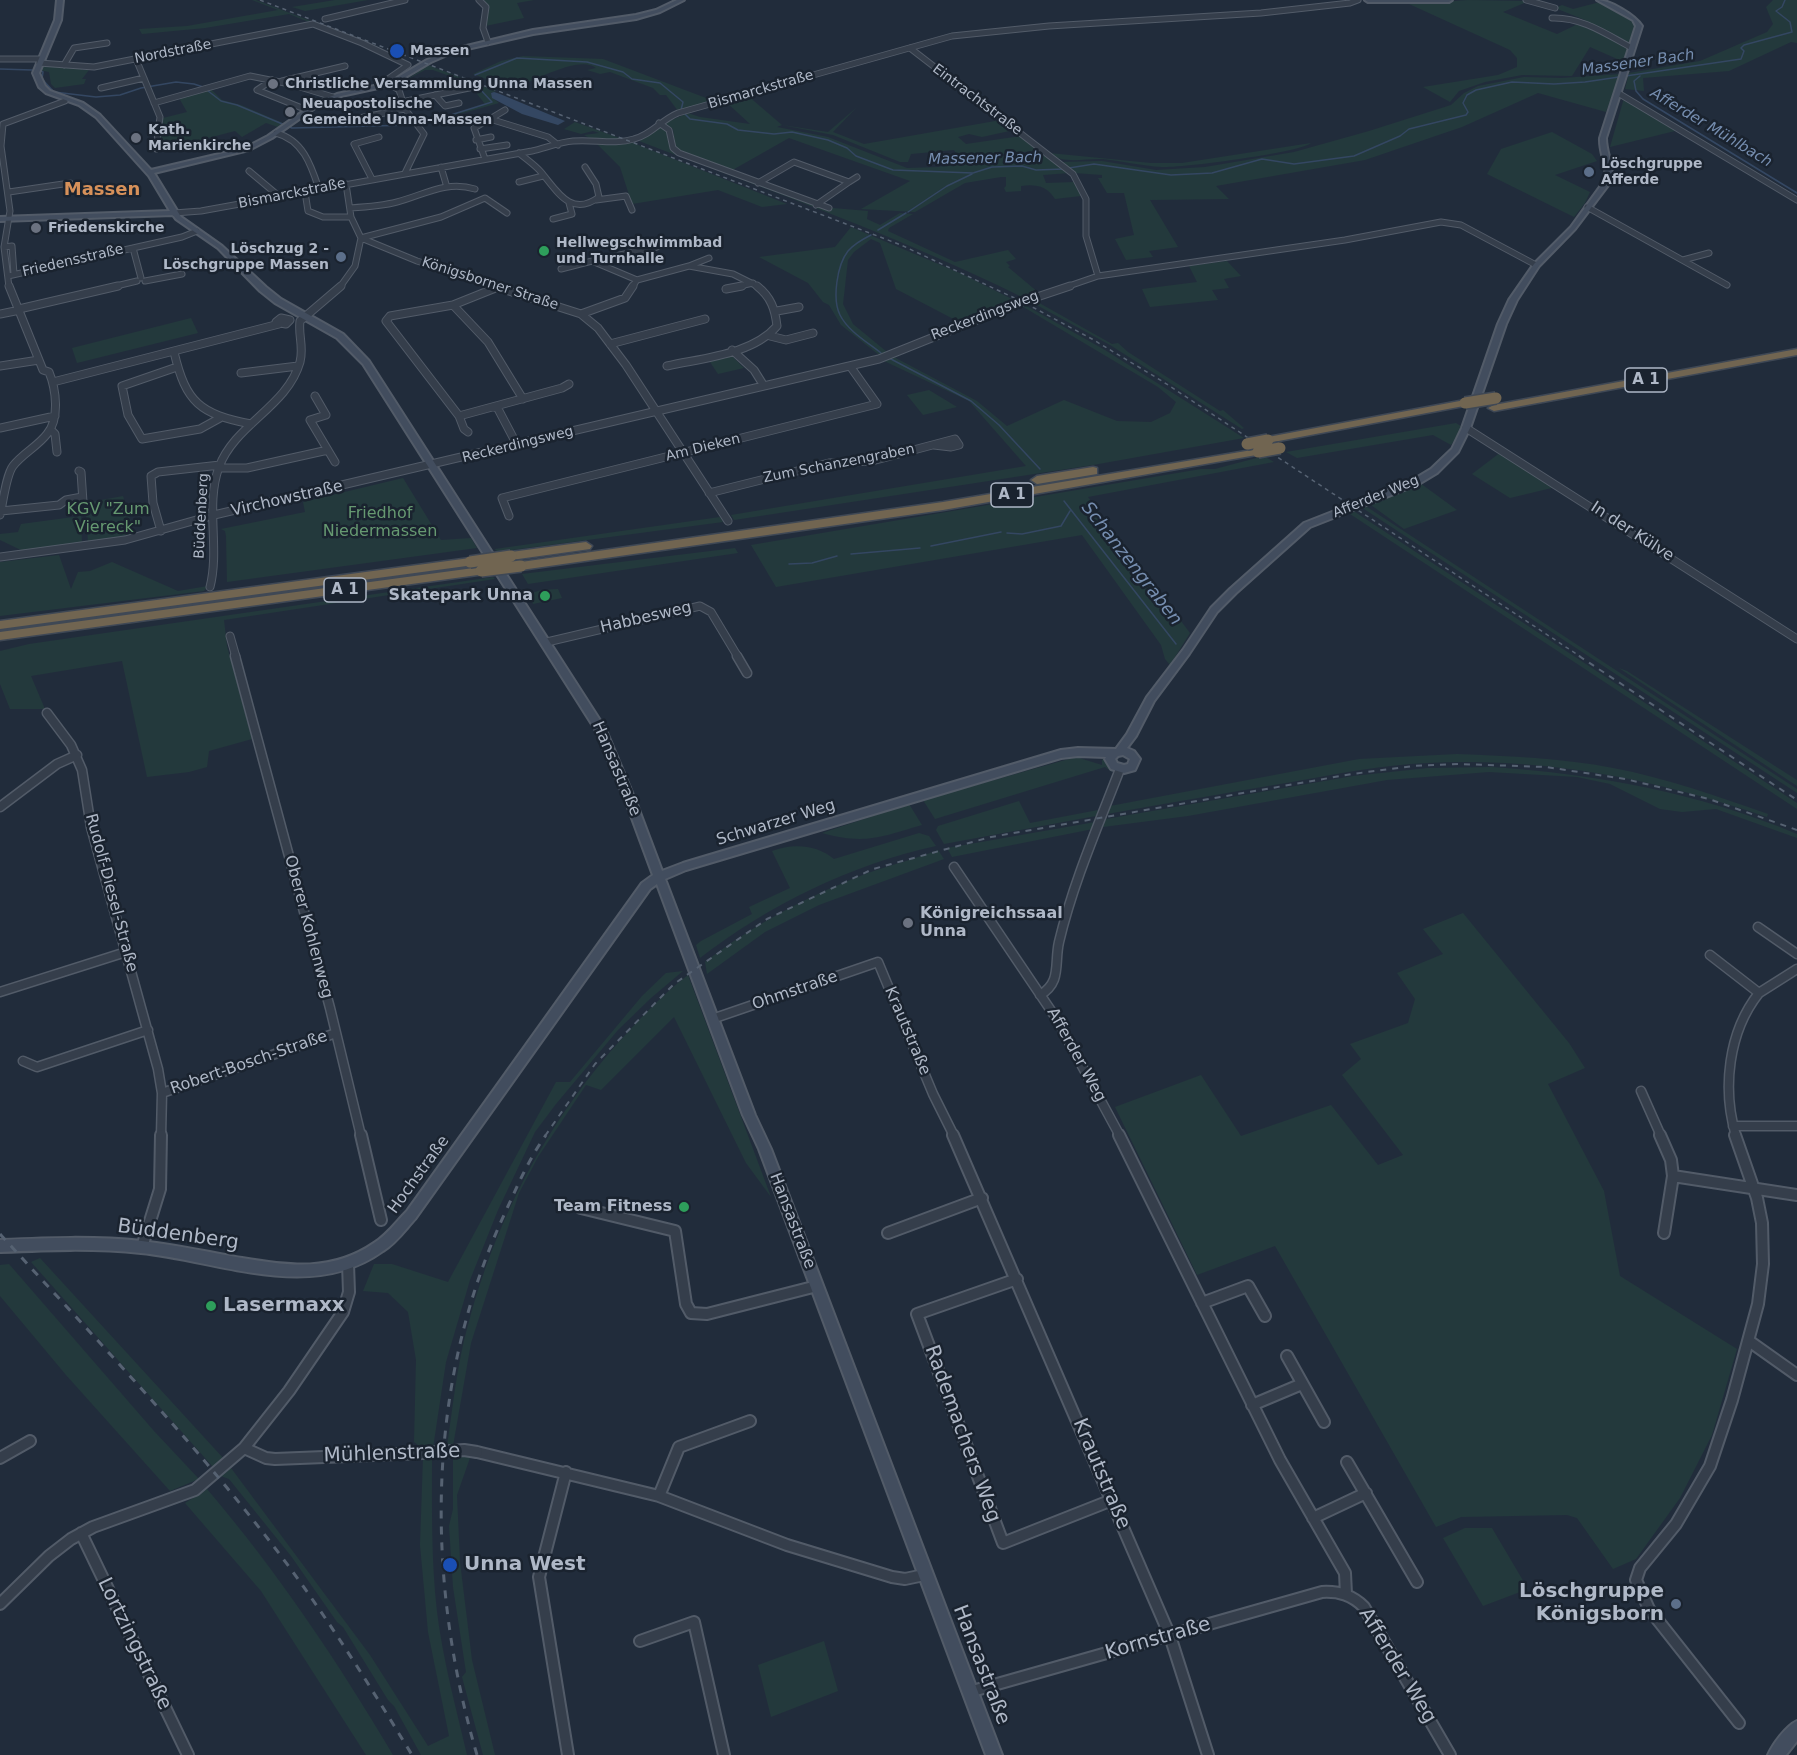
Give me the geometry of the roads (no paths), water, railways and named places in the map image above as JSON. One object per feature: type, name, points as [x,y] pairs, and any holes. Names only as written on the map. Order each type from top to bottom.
[{"type":"highway","name":"A 1","points":[[0,625],[470,562],[516,561],[1059,487],[1280,448],[1797,342]]},
{"type":"highway","name":"A 1","points":[[1495,403],[1797,352]]},
{"type":"highway","name":"A 1","points":[[762,527],[1268,440],[1464,409]]},
{"type":"highway","name":"A 1","points":[[0,636],[482,571],[516,561]]},
{"type":"main road","points":[[5,219],[174,213],[150,174],[90,110],[45,90],[36,75],[40,61],[56,30],[60,0]]},
{"type":"main road","points":[[150,174],[247,149],[276,133],[307,110],[333,97],[390,84],[439,56],[543,30],[636,17],[658,11],[681,0]]},
{"type":"main road","points":[[1368,0],[1449,0]]},
{"type":"main road","name":"Afferder Weg","points":[[1116,759],[1150,699],[1214,610],[1233,591],[1308,525],[1429,475],[1455,450],[1466,428],[1508,310],[1536,265],[1573,228],[1610,178],[1602,144],[1639,26],[1637,21],[1600,0]]},
{"type":"main road","name":"Hansastraße","points":[[174,213],[220,247],[263,289],[340,336],[357,351],[433,465],[600,728],[617,764],[660,876],[712,1020],[817,1286],[924,1575],[994,1755]]},
{"type":"main road","name":"Afferder Weg","points":[[1131,736],[1131,754]]},
{"type":"main road","name":"Schwarzer Weg","points":[[660,876],[777,838],[1061,754],[1085,752],[1116,759]]},
{"type":"main road","points":[[1131,754],[1135,759],[1134,765],[1128,769],[1116,759],[1131,754]]},
{"type":"main road","name":"Hochstraße","points":[[348,1264],[389,1239],[411,1215],[646,886],[660,876]]},
{"type":"main road","name":"Hochstraße","points":[[627,913],[651,892],[665,892]]},
{"type":"main road","name":"Büddenberg","points":[[0,1246],[65,1243],[142,1247],[283,1271],[316,1271],[348,1264]]},
{"type":"main road","points":[[1776,1755],[1797,1729]]},
{"type":"street","points":[[325,20],[405,0]]},
{"type":"street","points":[[479,0],[486,7],[483,27],[488,42]]},
{"type":"street","name":"Bismarckstraße","points":[[174,213],[201,211],[280,197],[578,141],[631,140],[646,135],[659,123],[678,113],[961,35],[1049,26],[1261,13],[1350,3],[1358,0]]},
{"type":"street","points":[[1526,0],[1556,9]]},
{"type":"street","points":[[1552,18],[1561,17],[1602,30],[1632,48]]},
{"type":"street","name":"Nordstraße","points":[[0,59],[94,67],[313,24],[362,43],[408,65],[387,78],[385,81],[390,84]]},
{"type":"street","points":[[64,65],[74,48],[106,44]]},
{"type":"street","name":"Eintrachtstraße","points":[[910,48],[1070,171],[1086,199],[1086,236],[1098,276]]},
{"type":"street","points":[[136,59],[160,117],[156,149]]},
{"type":"street","points":[[281,82],[345,66]]},
{"type":"street","points":[[299,68],[307,74]]},
{"type":"street","points":[[154,102],[212,88],[246,76],[281,82],[333,97]]},
{"type":"street","points":[[101,88],[122,86],[131,80],[144,78]]},
{"type":"street","points":[[272,80],[257,90],[307,110]]},
{"type":"street","points":[[390,84],[399,90],[405,109],[424,132],[424,138],[405,173]]},
{"type":"street","points":[[402,102],[469,88]]},
{"type":"street","points":[[1618,93],[1797,200]]},
{"type":"street","points":[[435,95],[445,106],[459,103]]},
{"type":"street","points":[[65,101],[2,124],[2,171],[9,192],[5,219],[7,228],[3,240],[3,263],[11,275],[8,284],[43,370],[49,372],[53,382],[55,417],[51,430],[12,467],[0,513],[58,505],[66,500],[83,500],[81,472],[79,471]]},
{"type":"street","points":[[354,119],[405,109]]},
{"type":"street","points":[[484,159],[474,128],[505,110]]},
{"type":"street","points":[[490,119],[548,137],[558,145]]},
{"type":"street","points":[[659,123],[669,130],[671,144],[679,153],[816,205],[830,208]]},
{"type":"street","points":[[276,133],[287,136],[309,158],[319,189]]},
{"type":"street","points":[[372,179],[354,144],[379,137]]},
{"type":"street","points":[[476,140],[491,137]]},
{"type":"street","points":[[480,149],[507,145]]},
{"type":"street","points":[[519,153],[569,203],[578,205],[626,196],[632,210]]},
{"type":"street","points":[[758,183],[801,158]]},
{"type":"street","points":[[794,162],[849,182]]},
{"type":"street","points":[[441,167],[446,184]]},
{"type":"street","points":[[585,167],[599,192],[596,200]]},
{"type":"street","points":[[249,171],[280,197]]},
{"type":"street","points":[[519,182],[543,176]]},
{"type":"street","points":[[816,205],[857,177]]},
{"type":"street","points":[[9,192],[70,183]]},
{"type":"street","points":[[305,316],[321,306],[344,283],[355,266],[361,238],[351,217],[346,184]]},
{"type":"street","points":[[350,208],[398,202],[446,184],[460,184],[475,189]]},
{"type":"street","points":[[304,192],[308,211],[314,215],[351,217]]},
{"type":"street","points":[[361,238],[441,217],[485,198],[507,213]]},
{"type":"street","points":[[554,219],[572,214],[569,203]]},
{"type":"street","points":[[1587,207],[1727,285]]},
{"type":"street","name":"Reckerdingsweg","points":[[433,465],[882,357],[1019,303],[1098,276],[1274,252],[1441,222],[1461,225],[1536,265]]},
{"type":"street","name":"Friedensstraße","points":[[4,247],[12,246],[11,275],[133,248],[197,231]]},
{"type":"street","name":"Königsborner Straße","points":[[361,238],[406,257],[581,314],[598,328],[610,344],[657,411],[728,521]]},
{"type":"street","points":[[561,269],[657,247]]},
{"type":"street","name":"Friedensstraße","points":[[133,248],[141,280]]},
{"type":"street","points":[[1683,260],[1709,253]]},
{"type":"street","points":[[592,261],[637,280],[689,266],[709,258]]},
{"type":"street","points":[[667,366],[732,350],[770,336],[777,326],[777,311],[760,286],[729,272],[689,266]]},
{"type":"street","points":[[569,267],[574,274]]},
{"type":"street","points":[[0,314],[141,280],[182,273]]},
{"type":"street","points":[[581,314],[624,298],[637,280]]},
{"type":"street","points":[[726,289],[753,283]]},
{"type":"street","points":[[468,432],[464,429],[459,416],[386,319],[421,309],[453,305],[498,287]]},
{"type":"street","points":[[453,305],[488,342],[523,399]]},
{"type":"street","points":[[777,311],[799,306]]},
{"type":"street","name":"Büddenberg","points":[[210,587],[214,572],[214,516],[220,467],[234,441],[284,391],[298,366],[303,341],[299,323],[305,316]]},
{"type":"street","points":[[610,344],[705,319]]},
{"type":"street","points":[[53,382],[279,324]]},
{"type":"street","points":[[770,336],[782,341],[790,341],[813,333]]},
{"type":"street","points":[[732,350],[754,370],[765,386]]},
{"type":"street","points":[[174,352],[177,368],[187,391],[200,409],[220,418],[251,424]]},
{"type":"street","points":[[0,366],[39,360]]},
{"type":"street","points":[[241,373],[298,366]]},
{"type":"street","name":"Am Dieken","points":[[510,516],[502,498],[877,404],[850,366]]},
{"type":"street","points":[[177,368],[122,386],[128,415],[142,439],[200,429],[220,418]]},
{"type":"street","points":[[459,416],[497,407],[569,384]]},
{"type":"street","points":[[315,396],[326,415],[310,420],[335,462]]},
{"type":"street","points":[[497,407],[517,445]]},
{"type":"street","points":[[0,428],[55,417]]},
{"type":"street","name":"In der Külve","points":[[1466,428],[1797,639]]},
{"type":"street","points":[[51,430],[55,434],[57,452]]},
{"type":"street","name":"Zum Schanzengraben","points":[[710,493],[829,464],[872,460],[934,445]]},
{"type":"street","points":[[161,531],[153,503],[151,476],[158,472],[220,467],[247,468],[328,450]]},
{"type":"street","name":"Virchowstraße","points":[[0,557],[125,540],[214,516],[433,465]]},
{"type":"street","name":"Habbesweg","points":[[547,642],[700,606],[711,612],[747,673]]},
{"type":"street","name":"Oberer Kohlenweg","points":[[230,636],[336,1033],[381,1220]]},
{"type":"street","name":"Rudolf-Diesel-Straße","points":[[47,713],[77,755],[82,770],[91,828],[148,1030],[162,1093],[160,1188],[142,1247]]},
{"type":"street","points":[[0,807],[57,764],[77,755]]},
{"type":"street","name":"Afferder Weg","points":[[1116,759],[1072,892],[1058,945],[1054,982],[1050,989],[1040,995],[1056,1018],[1102,1100],[1252,1405],[1312,1518],[1345,1573],[1347,1594],[1358,1601],[1368,1613],[1450,1755]]},
{"type":"street","points":[[954,867],[1040,995]]},
{"type":"street","points":[[1758,927],[1797,954]]},
{"type":"street","points":[[0,992],[126,952]]},
{"type":"street","points":[[1710,955],[1760,993]]},
{"type":"street","name":"Ohmstraße","points":[[712,1020],[878,962]]},
{"type":"street","name":"Krautstraße","points":[[878,962],[907,1035],[982,1198],[1170,1636],[1208,1755]]},
{"type":"street","points":[[1739,1723],[1649,1609],[1636,1580],[1637,1571],[1660,1546],[1710,1467],[1749,1341],[1763,1279],[1762,1221],[1733,1126],[1730,1104],[1731,1073],[1737,1033],[1749,1003],[1760,993],[1797,969]]},
{"type":"street","points":[[23,1061],[36,1067],[148,1030]]},
{"type":"street","name":"Robert-Bosch-Straße","points":[[162,1093],[336,1033]]},
{"type":"street","points":[[1641,1091],[1671,1160],[1673,1176],[1664,1233]]},
{"type":"street","points":[[1733,1126],[1797,1126]]},
{"type":"street","points":[[1673,1176],[1797,1195]]},
{"type":"street","points":[[888,1233],[982,1198]]},
{"type":"street","name":"Hansastraße","points":[[581,1208],[675,1231],[686,1304],[692,1313],[707,1314],[817,1286]]},
{"type":"street","points":[[0,1604],[49,1556],[81,1533],[195,1490],[244,1448],[289,1391],[343,1312],[349,1292],[348,1264]]},
{"type":"street","name":"Rademachers Weg","points":[[1017,1279],[917,1314],[1003,1543],[1112,1500]]},
{"type":"street","points":[[1202,1303],[1248,1286],[1265,1316]]},
{"type":"street","points":[[1749,1341],[1797,1374]]},
{"type":"street","points":[[1287,1356],[1324,1422]]},
{"type":"street","points":[[1252,1405],[1302,1384]]},
{"type":"street","points":[[659,1496],[679,1447],[750,1420]]},
{"type":"street","points":[[0,1458],[30,1442]]},
{"type":"street","name":"Mühlenstraße","points":[[244,1448],[266,1458],[274,1459],[464,1450],[477,1452],[659,1496],[807,1552],[892,1577],[905,1579],[924,1575]]},
{"type":"street","points":[[1347,1462],[1417,1582]]},
{"type":"street","points":[[566,1472],[539,1577],[568,1755]]},
{"type":"street","points":[[1312,1518],[1366,1493]]},
{"type":"street","name":"Lortzingstraße","points":[[81,1533],[188,1755]]},
{"type":"street","name":"Kornstraße","points":[[969,1692],[1322,1592],[1340,1591],[1347,1594]]},
{"type":"street","points":[[640,1641],[694,1622],[724,1755]]},
{"type":"water","points":[[494,92],[565,121],[558,125],[522,114],[492,98],[491,93]]},
{"type":"waterway","name":"Massener Bach","points":[[1069,168],[1094,164],[1171,175],[1212,173],[1262,159],[1294,164],[1354,156],[1400,136],[1409,129],[1466,115],[1468,112],[1463,103],[1467,95],[1476,90],[1512,82],[1554,84],[1585,82],[1741,59],[1744,51],[1741,48],[1744,45],[1792,32],[1790,22],[1776,11],[1782,7],[1785,0]]},
{"type":"waterway","name":"Massener Bach","points":[[475,75],[517,58],[587,62],[623,72],[632,79],[660,83],[683,102],[681,110],[690,119],[727,124],[738,130],[774,134],[792,132],[828,140],[847,148],[856,156],[893,170],[973,173],[992,167],[1022,166],[1036,170],[1064,169]]},
{"type":"waterway","name":"Massener Bach","points":[[0,69],[32,70]]},
{"type":"waterway","name":"Massener Bach","points":[[41,71],[43,72],[42,79],[54,92],[96,97],[120,95],[141,88],[176,82],[194,84],[203,87],[221,101],[237,105],[292,128],[413,125]]},
{"type":"waterway","name":"Afferder Mühlbach","points":[[1640,76],[1634,81],[1636,91],[1643,99],[1797,193]]},
{"type":"waterway","name":"Massener Bach","points":[[422,124],[492,102],[479,88],[464,80]]},
{"type":"waterway","name":"Schanzengraben","points":[[908,212],[947,186],[972,174]]},
{"type":"waterway","name":"Schanzengraben","points":[[878,230],[906,213]]},
{"type":"waterway","name":"Schanzengraben","points":[[871,235],[853,246],[844,257],[837,282],[836,300],[843,321],[858,336],[881,353]]},
{"type":"waterway","name":"Schanzengraben","points":[[889,358],[971,401],[999,425],[1040,469]]},
{"type":"waterway","name":"Schanzengraben","points":[[1064,501],[1176,644]]},
{"type":"waterway","points":[[1007,533],[1022,534],[1061,526],[1070,511]]},
{"type":"waterway","points":[[931,546],[1001,532]]},
{"type":"waterway","points":[[851,554],[920,548]]},
{"type":"waterway","points":[[789,564],[812,563],[837,556]]},
{"type":"railway","points":[[260,0],[901,245],[1023,302],[1092,339],[1162,381],[1581,657]]},
{"type":"railway","points":[[1579,656],[1797,800]]},
{"type":"railway","points":[[545,1136],[595,1064],[674,984],[767,919],[873,869],[991,837],[1352,774],[1413,766],[1459,764],[1546,767],[1625,779],[1709,799],[1797,830]]},
{"type":"railway","points":[[477,1755],[460,1688],[448,1620],[442,1551],[442,1482],[447,1413],[460,1346],[478,1279],[518,1184],[546,1135]]},
{"type":"railway","points":[[0,1234],[171,1422],[268,1539],[325,1618],[412,1755]]},
{"type":"place","name":"Massen","points":[[397,51]]},
{"type":"place","name":"Christliche Versammlung Unna Massen","points":[[273,84]]},
{"type":"place","name":"Neuapostolische Gemeinde Unna-Massen","points":[[290,112]]},
{"type":"place","name":"Kath. Marienkirche","points":[[136,138]]},
{"type":"place","name":"Löschgruppe Afferde","points":[[1589,172]]},
{"type":"place","name":"Friedenskirche","points":[[36,228]]},
{"type":"place","name":"Hellwegschwimmbad und Turnhalle","points":[[544,251]]},
{"type":"place","name":"Löschzug 2 - Löschgruppe Massen","points":[[341,257]]},
{"type":"place","name":"Skatepark Unna","points":[[545,596]]},
{"type":"place","name":"Königreichssaal Unna","points":[[908,923]]},
{"type":"place","name":"Team Fitness","points":[[684,1207]]},
{"type":"place","name":"Lasermaxx","points":[[211,1306]]},
{"type":"place","name":"Unna West","points":[[450,1565]]},
{"type":"place","name":"Löschgruppe Königsborn","points":[[1676,1604]]},
{"type":"district","name":"Massen","points":[[102,190]]},
{"type":"park label","name":"KGV \"Zum Viereck\"","points":[[108,519]]},
{"type":"park label","name":"Friedhof Niedermassen","points":[[380,523]]}]
